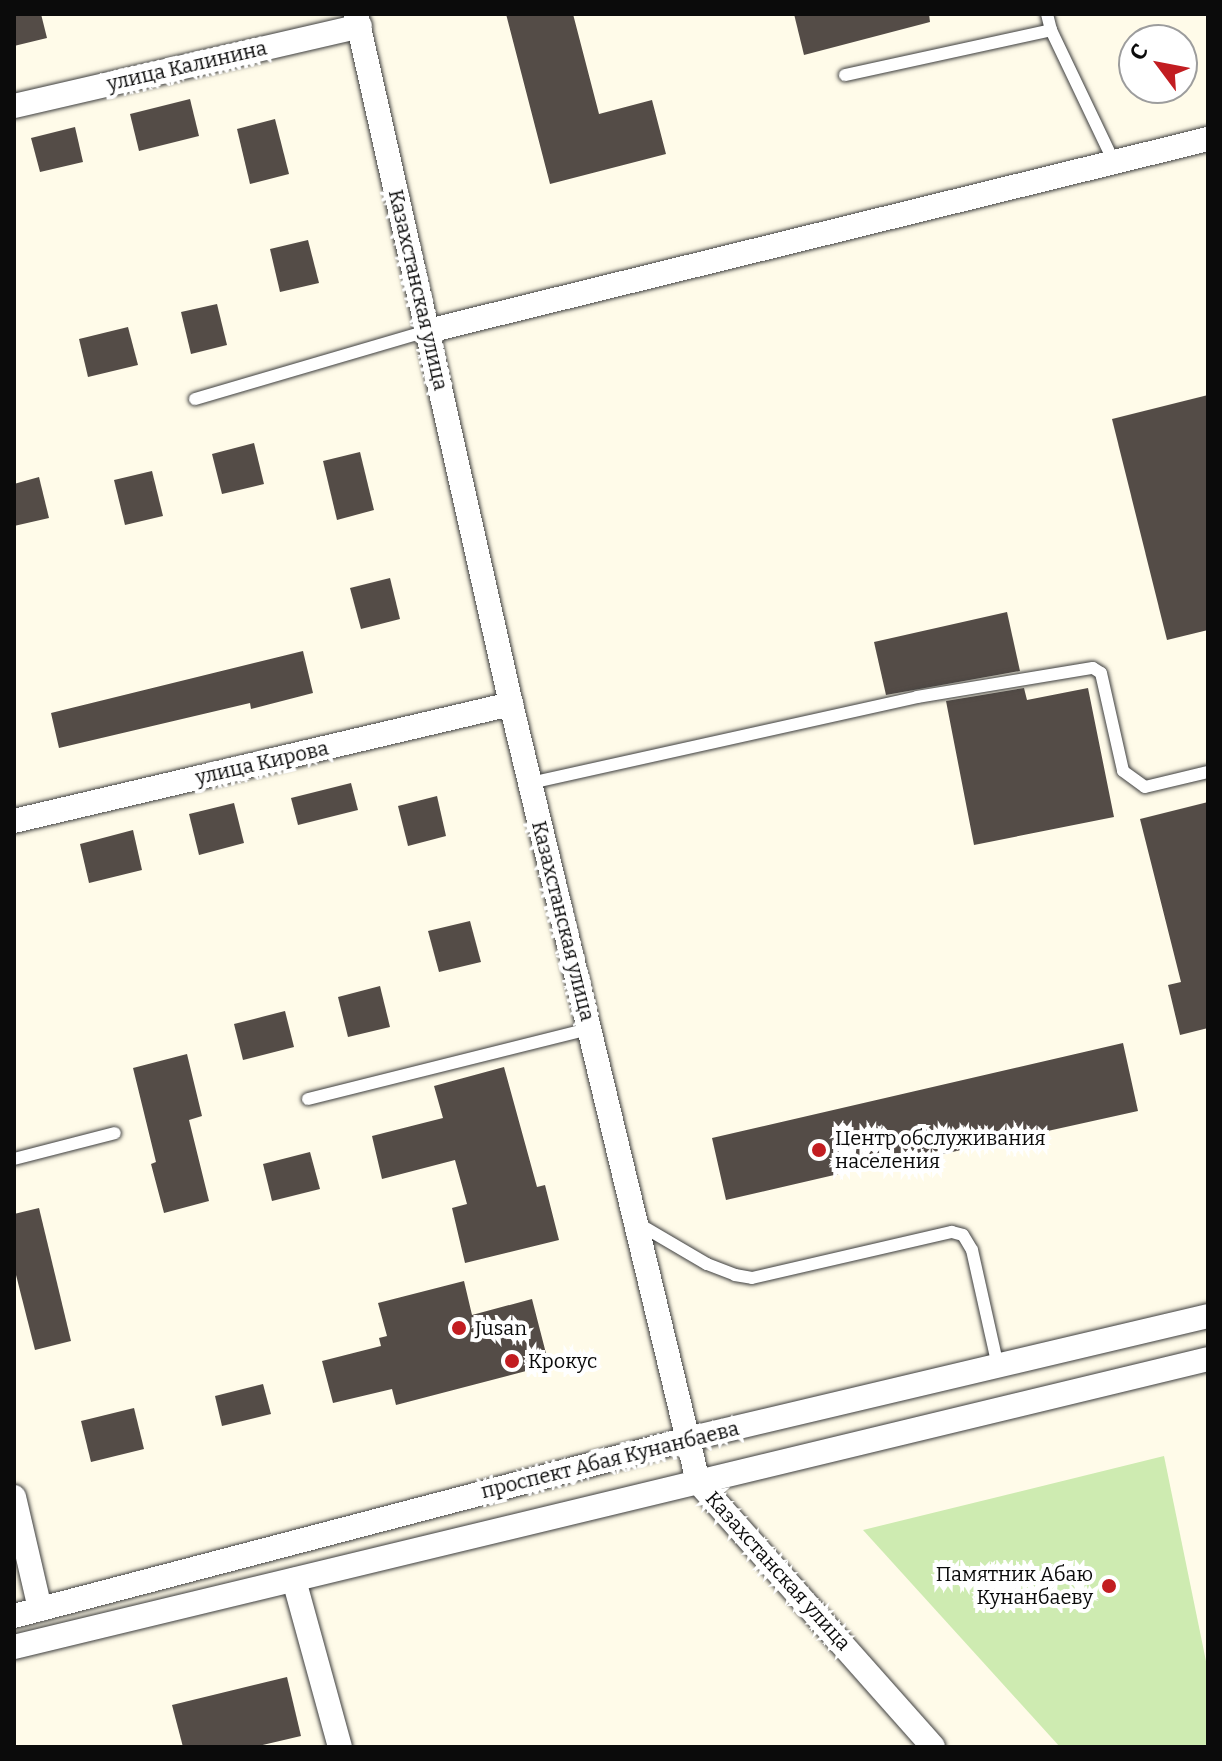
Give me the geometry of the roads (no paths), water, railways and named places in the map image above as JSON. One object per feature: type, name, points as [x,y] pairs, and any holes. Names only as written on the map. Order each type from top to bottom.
[{"type":"street","name":"улица Калинина","points":[[14,106],[358,20]]},
{"type":"street","name":"Казахстанская улица","points":[[358,20],[511,704],[698,1482],[933,1747]]},
{"type":"street","points":[[428,331],[1208,139]]},
{"type":"street","name":"улица Кирова","points":[[14,821],[511,704]]},
{"type":"street","name":"проспект Абая Кунанбаева","points":[[14,1616],[688,1439],[1208,1316]]},
{"type":"street","name":"проспект Абая Кунанбаева","points":[[14,1647],[1208,1359]]},
{"type":"street","points":[[14,1497],[40,1609]]},
{"type":"street","points":[[294,1580],[340,1747]]},
{"type":"lane","points":[[1047,14],[1051,30],[1114,162]]},
{"type":"lane","points":[[845,75],[1051,30]]},
{"type":"lane","points":[[195,399],[428,331]]},
{"type":"lane","points":[[530,783],[917,697],[1093,668],[1101,673],[1123,771],[1145,787],[1208,772]]},
{"type":"lane","points":[[308,1099],[589,1029]]},
{"type":"lane","points":[[14,1159],[115,1133]]},
{"type":"lane","points":[[637,1223],[707,1264],[752,1278],[952,1232],[963,1235],[972,1250],[998,1366]]},
{"type":"place","name":"Центр обслуживания населения","points":[[819,1150]]},
{"type":"place","name":"Jusan","points":[[459,1328]]},
{"type":"place","name":"Крокус","points":[[512,1361]]},
{"type":"place","name":"Памятник Абаю Кунанбаеву","points":[[1109,1586]]}]
